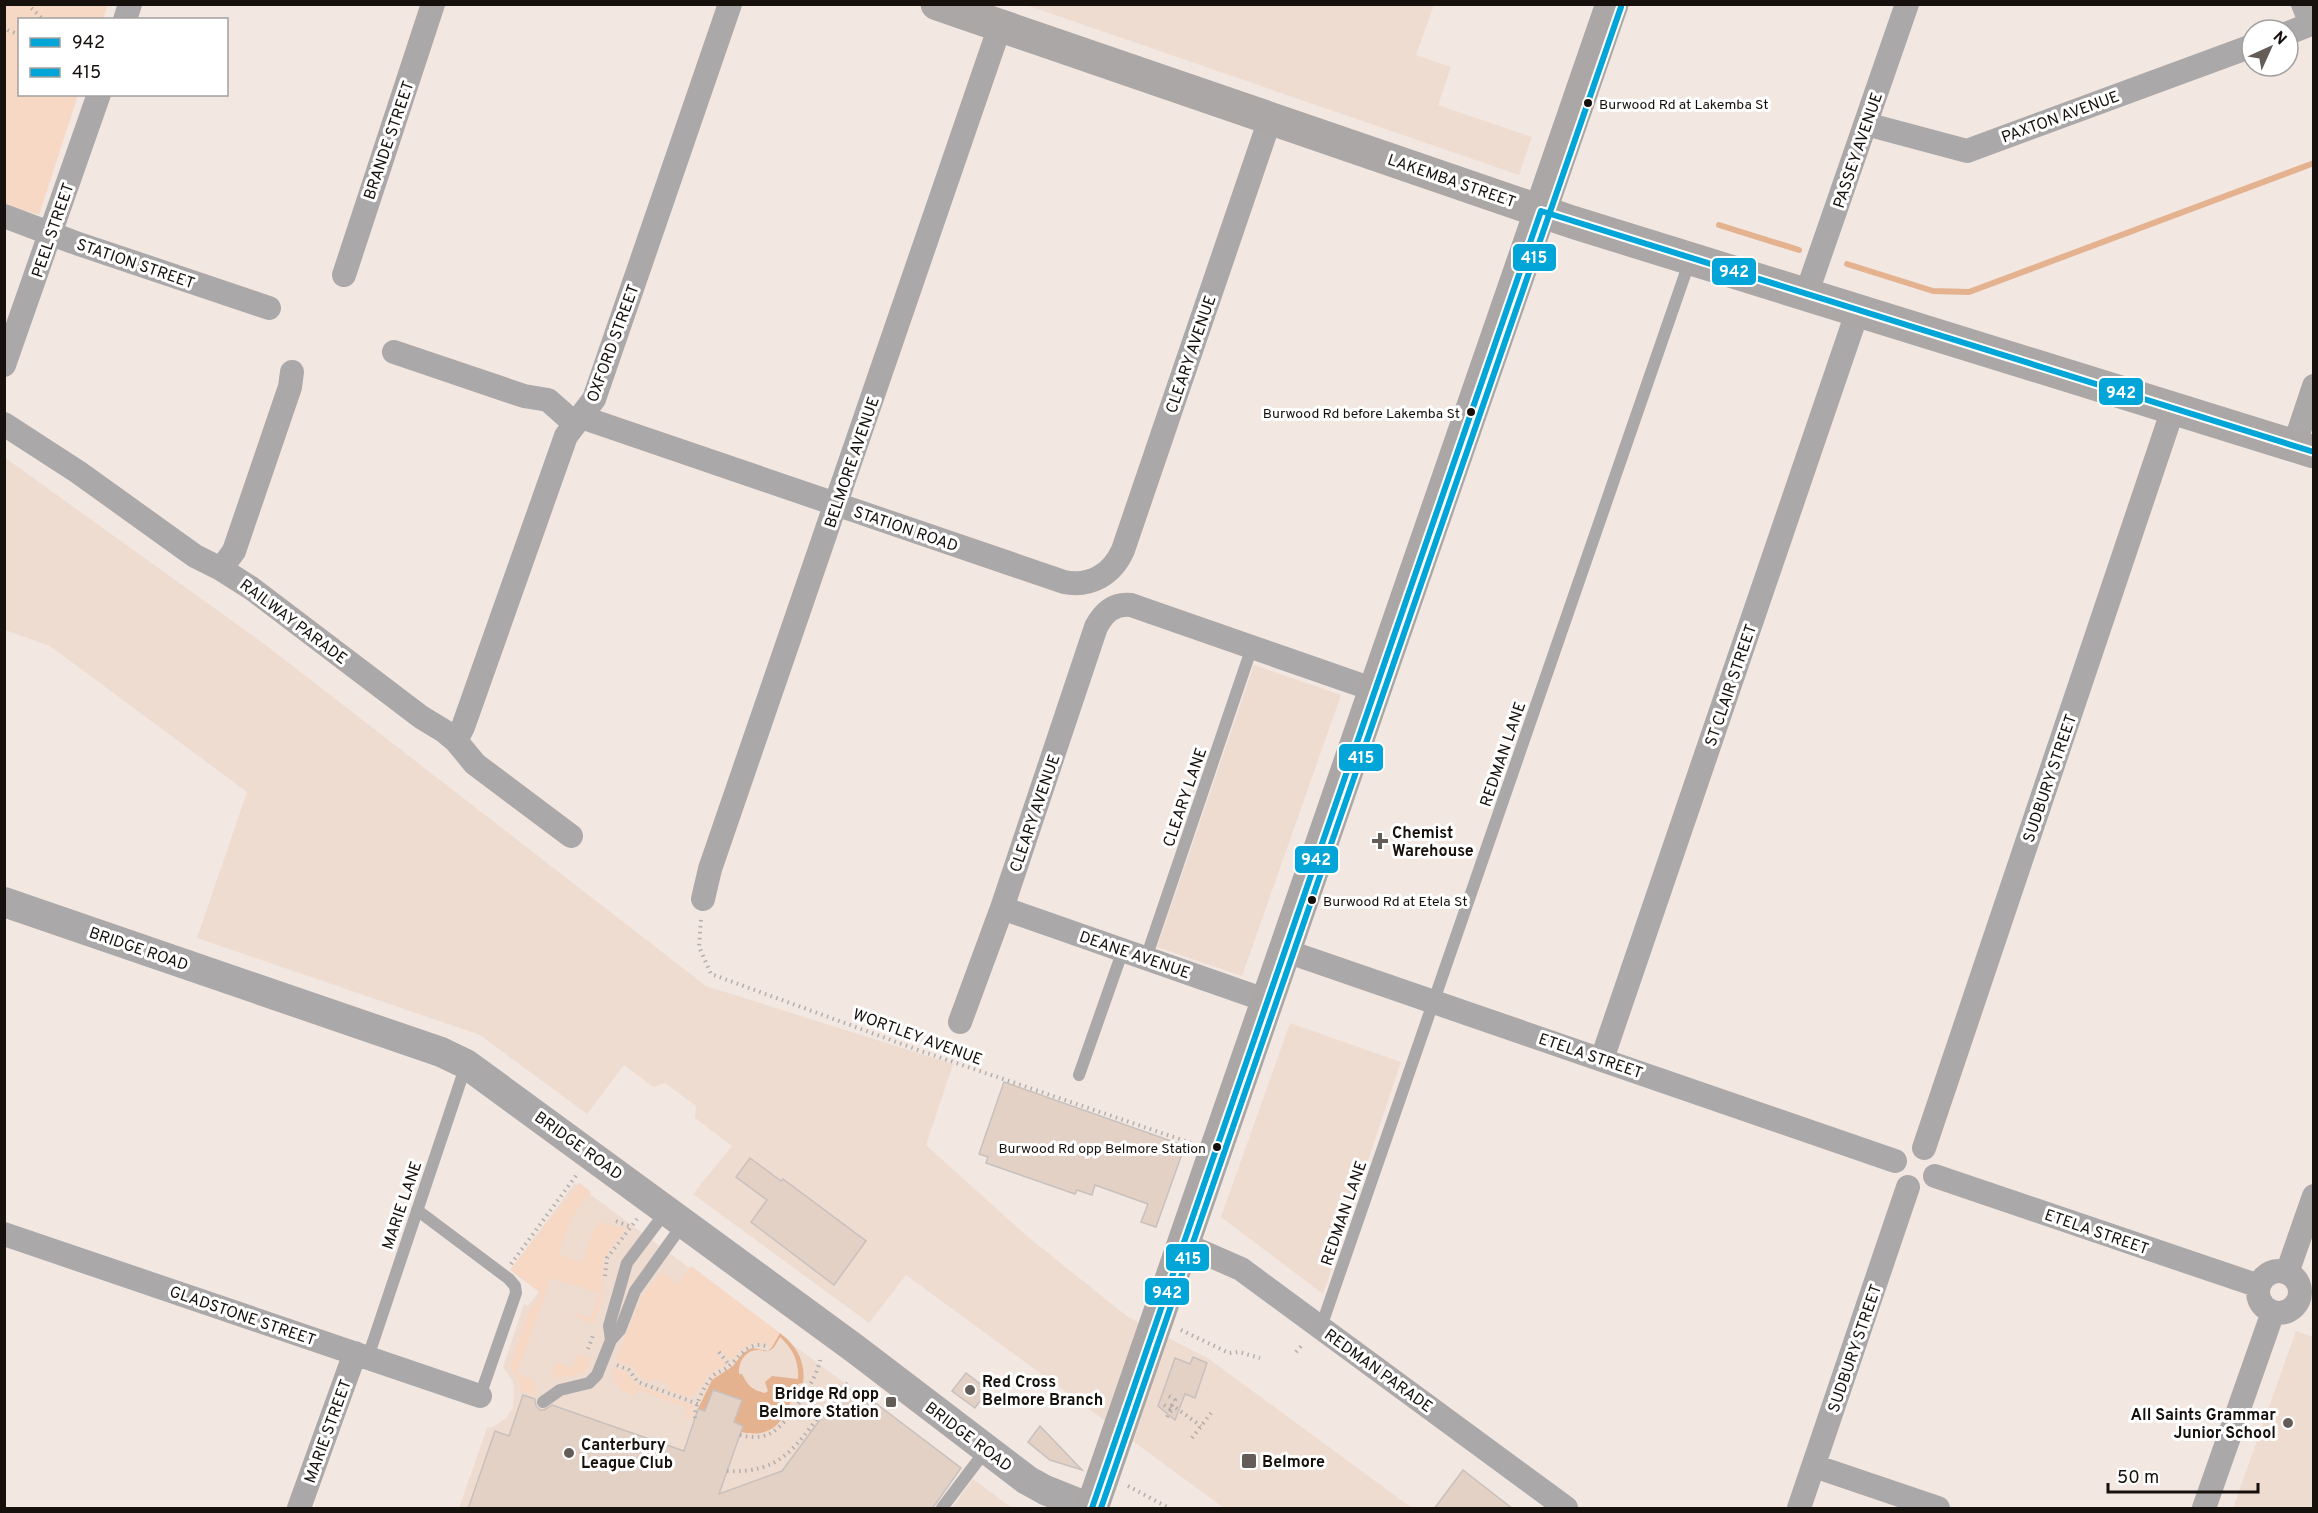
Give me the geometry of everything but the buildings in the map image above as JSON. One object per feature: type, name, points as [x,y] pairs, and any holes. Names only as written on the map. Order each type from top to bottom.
[{"type":"main road","name":"LAKEMBA STREET","points":[[938,4],[1541,211],[2304,449]]},
{"type":"main road","points":[[1091,1509],[1120,1423],[1165,1328],[1184,1244],[1612,4]]},
{"type":"street","name":"BRANDE STREET","points":[[344,275],[434,4]]},
{"type":"street","name":"OXFORD STREET","points":[[456,741],[463,727],[566,436],[594,399],[730,4]]},
{"type":"street","name":"PASSEY AVENUE","points":[[1806,295],[1907,4]]},
{"type":"street","name":"BELMORE AVENUE","points":[[703,898],[714,858],[1000,26]]},
{"type":"street","name":"PAXTON AVENUE","points":[[1866,124],[1968,151],[2240,50]]},
{"type":"street","name":"PEEL STREET","points":[[4,365],[98,96]]},
{"type":"street","name":"CLEARY AVENUE","points":[[1096,580],[1115,565],[1123,550],[1270,119]]},
{"type":"street","name":"STATION STREET","points":[[4,216],[73,242],[269,308]]},
{"type":"street","name":"ST CLAIR STREET","points":[[1602,1059],[1858,310]]},
{"type":"street","name":"STATION ROAD","points":[[394,352],[524,396],[548,400],[577,420],[1064,582],[1082,584],[1096,580]]},
{"type":"street","points":[[221,569],[234,551],[290,387],[292,372]]},
{"type":"street","points":[[2304,449],[2313,386]]},
{"type":"street","name":"SUDBURY STREET","points":[[1924,1148],[2173,409]]},
{"type":"street","name":"RAILWAY PARADE","points":[[4,424],[78,471],[195,556],[243,583],[456,741],[475,764],[571,836]]},
{"type":"street","name":"CLEARY AVENUE","points":[[960,1022],[1002,908],[1100,619],[1111,608],[1124,604],[1131,605],[1252,647]]},
{"type":"street","points":[[1252,647],[1375,690]]},
{"type":"street","name":"BRIDGE ROAD","points":[[4,902],[418,1044],[466,1064],[676,1216],[986,1450],[1036,1485],[1091,1509]]},
{"type":"street","name":"DEANE AVENUE","points":[[1002,908],[1268,1001]]},
{"type":"street","name":"ETELA STREET","points":[[1286,951],[1895,1161]]},
{"type":"street","points":[[1917,1146],[1924,1148],[1930,1151],[1936,1163],[1935,1176],[1927,1185],[1908,1187],[1898,1180],[1894,1167],[1895,1161],[1904,1149],[1917,1146]]},
{"type":"street","name":"ETELA STREET","points":[[1935,1176],[2259,1286]]},
{"type":"street","name":"SUDBURY STREET","points":[[1799,1509],[1908,1187]]},
{"type":"street","points":[[2288,1273],[2313,1196]]},
{"type":"street","name":"GLADSTONE STREET","points":[[4,1234],[480,1396]]},
{"type":"street","name":"REDMAN PARADE","points":[[1184,1244],[1241,1269],[1566,1509]]},
{"type":"street","points":[[2274,1272],[2288,1273],[2297,1282],[2306,1304],[2284,1313],[2272,1312],[2262,1305],[2259,1299],[2259,1286],[2262,1280],[2274,1272]]},
{"type":"street","points":[[2204,1509],[2272,1312]]},
{"type":"street","name":"MARIE STREET","points":[[299,1509],[361,1355]]},
{"type":"street","points":[[1814,1466],[1938,1509]]},
{"type":"lane","name":"REDMAN LANE","points":[[1321,1327],[1690,259]]},
{"type":"lane","name":"CLEARY LANE","points":[[1146,958],[1252,647]]},
{"type":"lane","points":[[1079,1075],[1123,950]]},
{"type":"lane","name":"MARIE LANE","points":[[361,1355],[417,1210],[466,1064]]},
{"type":"lane","points":[[417,1210],[504,1274],[515,1286],[516,1293],[480,1396]]},
{"type":"lane","points":[[611,1340],[609,1326],[624,1270],[676,1216]]},
{"type":"lane","points":[[543,1402],[560,1390],[589,1383],[594,1379],[602,1366],[611,1340],[620,1330],[635,1291],[676,1216]]},
{"type":"lane","points":[[942,1509],[986,1450]]},
{"type":"path","points":[[27,4],[42,18]]},
{"type":"path","points":[[4,25],[8,30],[18,34]]},
{"type":"path","name":"WORTLEY AVENUE","points":[[703,898],[699,947],[711,974],[921,1051],[1191,1143]]},
{"type":"path","points":[[504,1274],[592,1154]]},
{"type":"path","points":[[616,1221],[631,1227]]},
{"type":"path","points":[[1165,1328],[1229,1353],[1239,1352],[1260,1358]]},
{"type":"path","points":[[695,1418],[706,1385],[714,1375],[730,1366],[749,1347],[760,1344],[766,1346]]},
{"type":"path","points":[[1296,1352],[1302,1345]]},
{"type":"path","points":[[719,1352],[730,1366]]},
{"type":"path","points":[[740,1435],[762,1436],[780,1426],[814,1379],[820,1360]]},
{"type":"path","points":[[728,1471],[753,1471],[779,1461],[798,1444],[837,1391],[850,1382]]},
{"type":"path","points":[[1164,1405],[1170,1409],[1175,1400],[1169,1396]]},
{"type":"path","points":[[1167,1417],[1173,1408],[1171,1404]]},
{"type":"path","points":[[1171,1404],[1201,1426]]},
{"type":"path","points":[[1192,1438],[1211,1413]]},
{"type":"path","points":[[1128,1486],[1169,1509]]},
{"type":"shaded area","points":[[5,4],[108,5],[103,18],[18,18],[18,96],[78,96],[39,215],[5,204]]},
{"type":"shaded area","points":[[1026,5],[1434,5],[1416,55],[1451,67],[1438,105],[1532,137],[1519,175]]},
{"type":"shaded area","points":[[4,457],[267,646],[706,986],[953,1064],[926,1145],[1028,1237],[1128,1317],[1209,1359],[1412,1508],[1224,1508],[906,1275],[869,1323],[693,1194],[732,1146],[695,1118],[696,1106],[665,1083],[653,1087],[624,1065],[587,1114],[480,1035],[197,938],[247,792],[50,646],[5,630]]},
{"type":"shaded area","points":[[1254,665],[1341,695],[1242,976],[1157,947]]},
{"type":"shaded area","points":[[1290,1023],[1401,1062],[1323,1294],[1221,1217]]},
{"type":"shaded area","name":"Canterbury League Club","points":[[575,1183],[959,1468],[929,1508],[459,1508],[487,1428],[493,1427],[507,1417],[513,1407],[514,1387],[503,1367],[524,1304],[528,1306],[539,1292],[510,1270]]},
{"type":"shaded area","points":[[579,1183],[591,1192],[572,1217],[559,1254],[582,1263],[593,1230],[602,1220],[604,1220],[603,1223],[626,1228],[604,1258],[601,1303],[594,1324],[575,1317],[575,1313],[591,1318],[599,1293],[551,1278],[517,1374],[532,1379],[536,1387],[534,1396],[521,1391],[517,1377],[510,1366],[528,1313],[540,1297],[539,1291],[510,1270]]},
{"type":"shaded area","points":[[691,1266],[780,1333],[772,1347],[761,1342],[750,1344],[732,1359],[728,1359],[721,1350],[717,1354],[727,1365],[712,1374],[695,1395],[687,1396],[669,1390],[670,1386],[652,1379],[650,1382],[640,1378],[633,1367],[616,1360],[642,1296],[662,1272],[678,1284]]},
{"type":"shaded area","name":"All Saints Grammar Junior School","points":[[2296,1331],[2313,1337],[2313,1508],[2233,1508]]},
{"type":"shaded area","points":[[780,1333],[796,1349],[802,1361],[804,1375],[803,1383],[798,1384],[785,1414],[773,1428],[765,1432],[741,1432],[743,1426],[734,1422],[742,1400],[713,1390],[705,1411],[698,1409],[712,1380],[733,1366],[743,1353],[752,1348],[768,1351]],"holes":[[[780,1337],[794,1356],[798,1379],[772,1376],[765,1382],[768,1391],[765,1393],[751,1387],[742,1374],[739,1374],[739,1370],[743,1358],[749,1352],[770,1350]]]},
{"type":"shaded area","points":[[578,1354],[591,1359],[585,1371],[574,1376],[556,1378],[552,1373],[556,1362],[573,1368]]},
{"type":"shaded area","points":[[614,1367],[627,1373],[637,1385],[694,1406],[690,1420],[685,1418],[687,1408],[639,1390],[636,1396],[621,1390],[613,1379]]},
{"type":"shaded area","points":[[973,1479],[1012,1508],[952,1508]]},
{"type":"waterway","points":[[1847,264],[1933,291],[1969,292],[2314,163]]},
{"type":"waterway","points":[[1719,225],[1799,250]]},
{"type":"transit line","name":"415","points":[[1101,1508],[1621,7]]},
{"type":"transit line","name":"942","points":[[1541,211],[2314,452]]},
{"type":"transit line","name":"942","points":[[1092,1508],[1541,211]]},
{"type":"place","name":"Burwood Rd at Lakemba St","points":[[1588,103]]},
{"type":"place","name":"Burwood Rd before Lakemba St","points":[[1471,412]]},
{"type":"place","name":"Chemist Warehouse","points":[[1380,841]]},
{"type":"place","name":"Burwood Rd at Etela St","points":[[1312,900]]},
{"type":"place","name":"Burwood Rd opp Belmore Station","points":[[1217,1147]]},
{"type":"place","name":"Red Cross Belmore Branch","points":[[970,1390]]},
{"type":"place","name":"Bridge Rd opp Belmore Station","points":[[891,1402]]},
{"type":"place","name":"All Saints Grammar Junior School","points":[[2288,1423]]},
{"type":"place","name":"Canterbury League Club","points":[[569,1453]]},
{"type":"place","name":"Belmore","points":[[1249,1461]]}]
